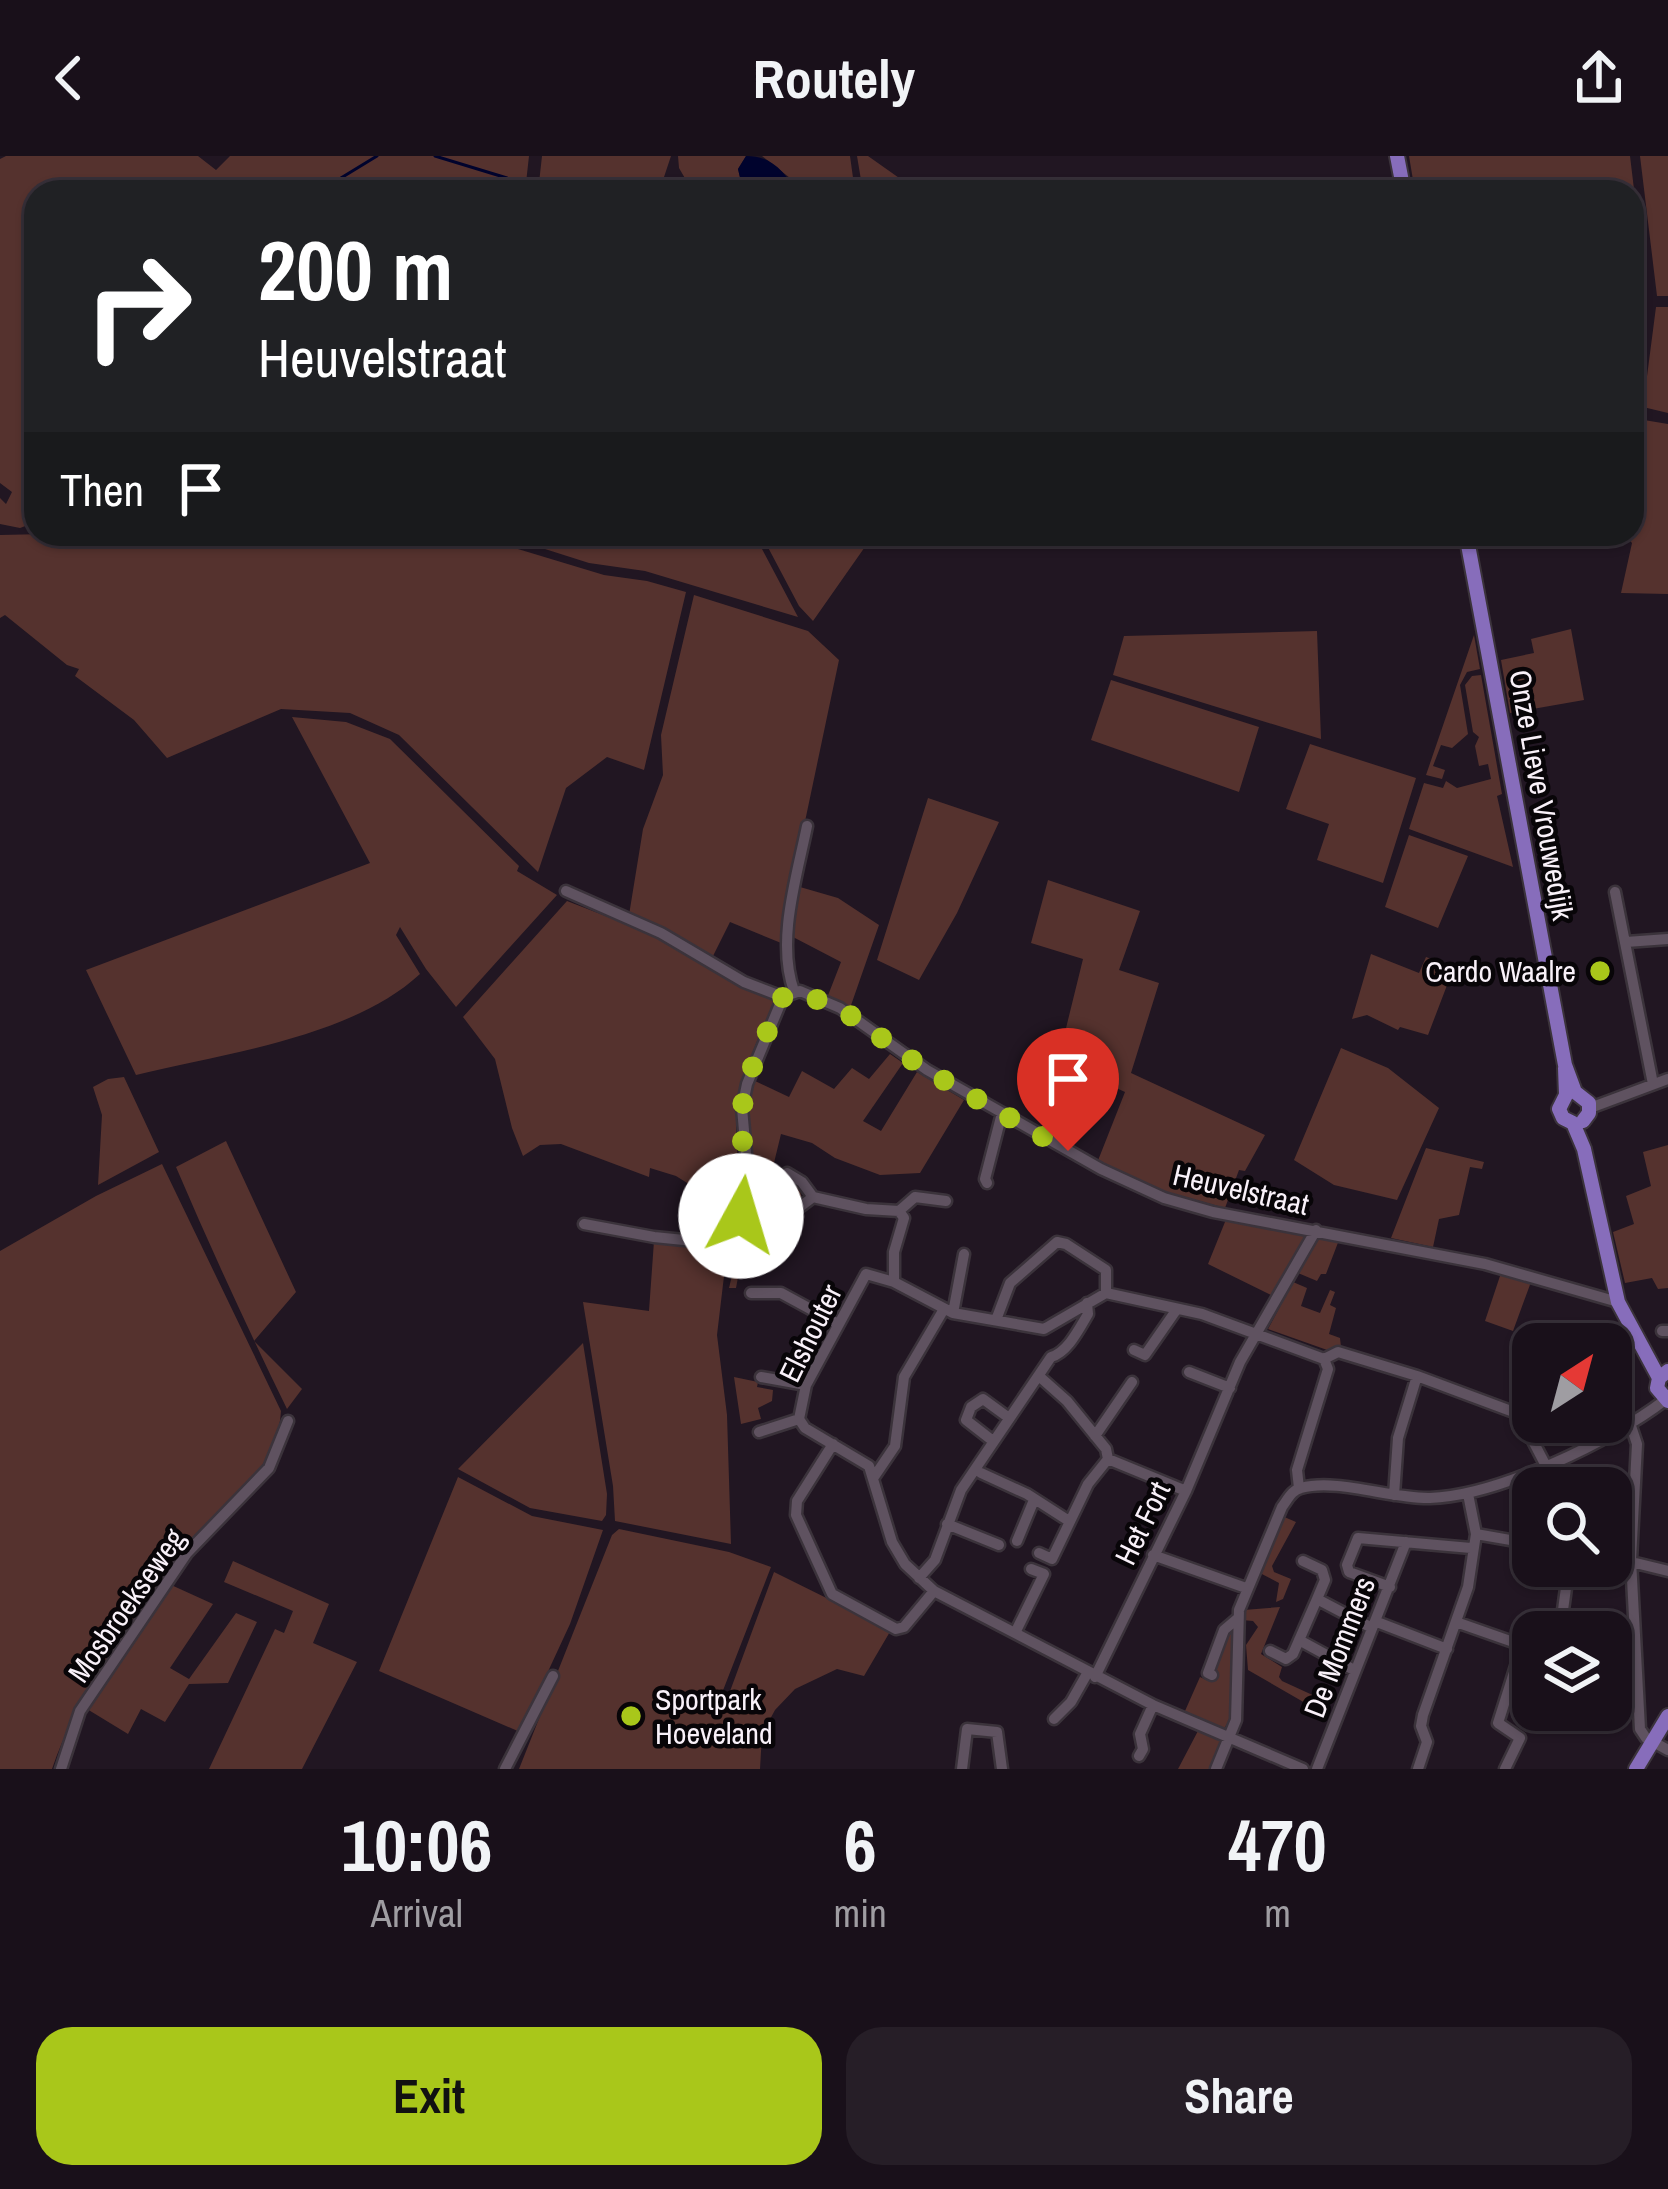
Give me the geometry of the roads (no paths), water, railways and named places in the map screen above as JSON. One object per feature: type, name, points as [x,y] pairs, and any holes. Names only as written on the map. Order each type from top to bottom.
[{"type":"main road","name":"Onze Lieve Vrouwedijk","points":[[1468,546],[1565,1065],[1579,1106],[1618,1302],[1664,1385]]},
{"type":"main road","points":[[1636,1769],[1668,1716]]},
{"type":"street","points":[[584,1224],[654,1237],[734,1244],[749,1187],[742,1108],[747,1084],[788,994],[789,936],[807,826]]},
{"type":"street","name":"Heuvelstraat","points":[[566,891],[661,933],[744,982],[840,1008],[926,1070],[1101,1169],[1164,1198],[1213,1212],[1485,1264],[1618,1302]]},
{"type":"street","points":[[1615,892],[1653,1084]]},
{"type":"street","points":[[1626,942],[1668,939]]},
{"type":"street","points":[[1579,1106],[1668,1079]]},
{"type":"street","points":[[987,1183],[1002,1113]]},
{"type":"street","points":[[787,1173],[813,1197],[866,1209],[899,1210],[915,1197],[946,1201]]},
{"type":"street","points":[[780,1238],[788,1216],[813,1197]]},
{"type":"street","points":[[899,1210],[904,1218],[894,1252],[893,1282],[949,1311],[1044,1329],[1106,1293],[1177,1309],[1324,1360],[1328,1369],[1297,1470],[1299,1488]]},
{"type":"street","name":"Het Fort","points":[[1054,1719],[1091,1675],[1186,1491],[1229,1388],[1316,1230]]},
{"type":"street","points":[[996,1320],[1010,1283],[1058,1242],[1106,1270],[1106,1293]]},
{"type":"street","points":[[964,1255],[949,1311],[904,1377],[896,1446],[874,1477],[882,1519],[904,1564],[934,1591],[1091,1675],[1303,1769]]},
{"type":"street","name":"Elshouter","points":[[874,1477],[868,1466],[799,1419],[806,1385],[866,1274],[893,1282]]},
{"type":"street","points":[[751,1293],[781,1293],[838,1324]]},
{"type":"street","points":[[919,1578],[935,1559],[961,1490],[1051,1357],[1060,1354],[1081,1327],[1088,1314],[1087,1303]]},
{"type":"street","points":[[1134,1350],[1145,1355],[1177,1309]]},
{"type":"street","points":[[1044,1329],[1051,1357]]},
{"type":"street","points":[[1324,1360],[1338,1352],[1519,1414],[1546,1466]]},
{"type":"street","points":[[1190,1372],[1229,1388]]},
{"type":"street","points":[[1394,1495],[1398,1438],[1418,1376]]},
{"type":"street","points":[[761,1377],[806,1385]]},
{"type":"street","points":[[1040,1377],[1095,1436],[1108,1459],[1186,1491]]},
{"type":"street","points":[[1095,1436],[1132,1382]]},
{"type":"street","points":[[1632,1422],[1664,1385]]},
{"type":"street","points":[[993,1441],[965,1416],[983,1399],[1009,1418]]},
{"type":"street","points":[[759,1432],[799,1419]]},
{"type":"street","name":"Mosbroekseweg","points":[[61,1769],[80,1711],[187,1553],[269,1468],[288,1421]]},
{"type":"street","points":[[1632,1430],[1636,1444],[1632,1537]]},
{"type":"street","points":[[1216,1769],[1236,1720],[1237,1619],[1246,1588],[1282,1507],[1299,1488],[1325,1486],[1429,1498],[1468,1494],[1546,1466],[1591,1443]]},
{"type":"street","points":[[833,1444],[797,1501],[796,1515],[832,1594],[901,1629],[934,1591]]},
{"type":"street","points":[[1039,1553],[1052,1558],[1108,1459]]},
{"type":"street","points":[[981,1473],[1069,1521]]},
{"type":"street","points":[[1418,1769],[1427,1742],[1423,1715],[1468,1587],[1476,1534],[1468,1494]]},
{"type":"street","points":[[1017,1541],[1034,1500]]},
{"type":"street","points":[[947,1524],[999,1546]]},
{"type":"street","points":[[1476,1534],[1512,1540]]},
{"type":"street","name":"De Mommers","points":[[1390,1587],[1349,1572],[1347,1565],[1358,1538],[1471,1548]]},
{"type":"street","name":"De Mommers","points":[[1317,1769],[1406,1542]]},
{"type":"street","points":[[1153,1555],[1246,1588]]},
{"type":"street","points":[[1632,1560],[1668,1571]]},
{"type":"street","points":[[1270,1652],[1286,1659],[1317,1599],[1324,1580],[1322,1570],[1304,1561]]},
{"type":"street","points":[[1015,1633],[1045,1574],[1031,1569]]},
{"type":"street","points":[[1632,1580],[1640,1729],[1668,1750]]},
{"type":"street","points":[[1317,1599],[1447,1649]]},
{"type":"street","points":[[1212,1675],[1208,1673],[1224,1630],[1237,1619]]},
{"type":"street","points":[[1456,1622],[1512,1643]]},
{"type":"street","points":[[1299,1640],[1354,1670]]},
{"type":"street","points":[[505,1769],[553,1676]]},
{"type":"street","points":[[1632,1682],[1637,1682]]},
{"type":"street","points":[[1495,1769],[1504,1769],[1520,1738],[1498,1724],[1512,1687]]},
{"type":"street","points":[[1139,1756],[1143,1749],[1140,1734],[1153,1705]]},
{"type":"street","points":[[962,1769],[967,1729],[997,1732],[1002,1769]]},
{"type":"water","points":[[746,156],[756,157],[771,162],[789,180],[741,180],[738,169]]},
{"type":"waterway","points":[[338,180],[377,156]]},
{"type":"waterway","points":[[435,156],[507,178]]},
{"type":"place","name":"Cardo Waalre","points":[[1600,971]]},
{"type":"place","name":"Sportpark Hoeveland","points":[[631,1716]]}]
